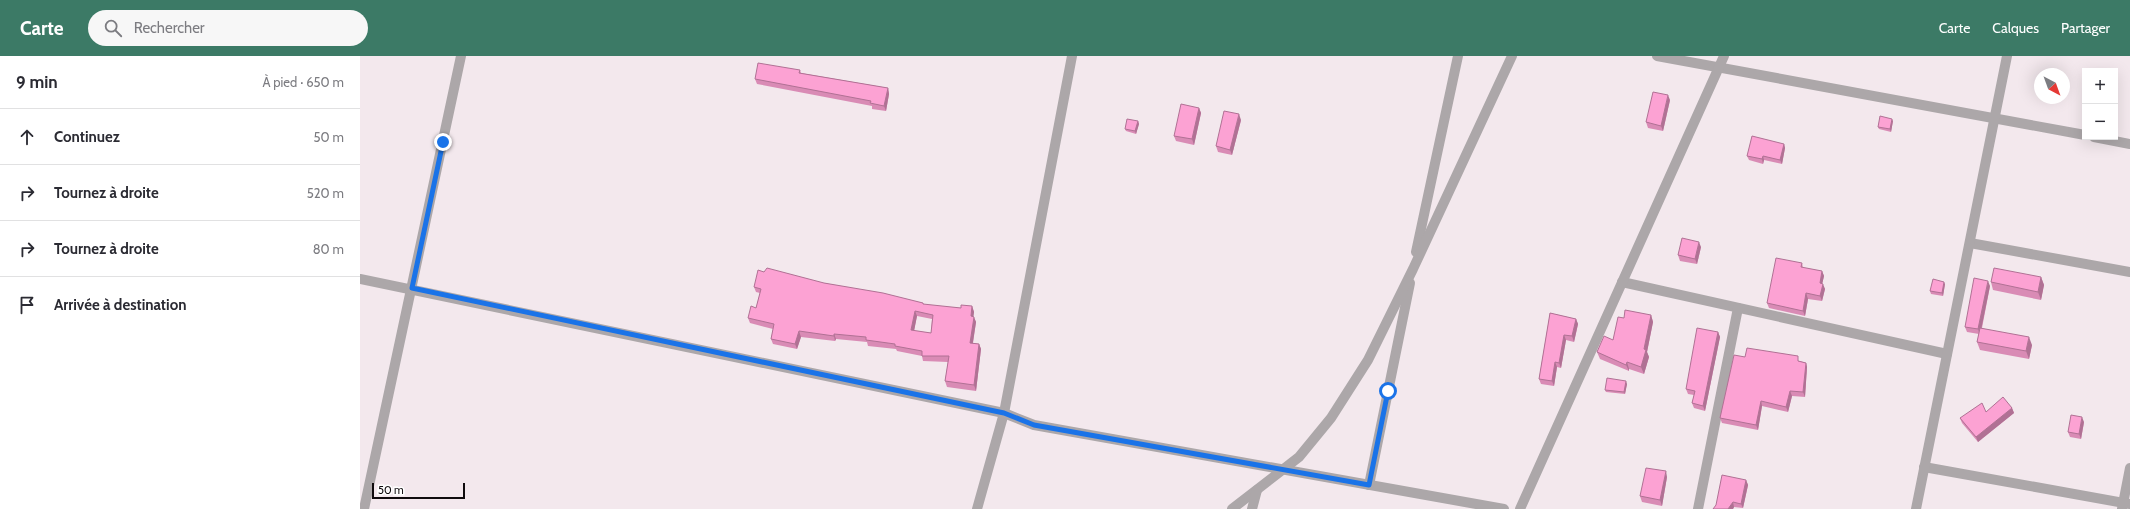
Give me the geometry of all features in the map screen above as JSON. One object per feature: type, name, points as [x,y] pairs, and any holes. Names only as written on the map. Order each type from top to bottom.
[{"type":"street","points":[[364,509],[462,56]]},
{"type":"street","points":[[977,509],[1004,413],[1072,56]]},
{"type":"street","points":[[1369,485],[1458,56]]},
{"type":"street","points":[[1232,509],[1299,457],[1331,418],[1368,360],[1413,269],[1512,56]]},
{"type":"street","points":[[1657,56],[2082,134]]},
{"type":"street","points":[[1520,509],[1724,56]]},
{"type":"street","points":[[1916,509],[2007,56]]},
{"type":"street","points":[[2109,140],[2130,144]]},
{"type":"street","points":[[1970,243],[2130,272]]},
{"type":"street","points":[[360,279],[412,288],[1004,413],[1034,425],[1504,509]]},
{"type":"street","points":[[1622,282],[1947,354]]},
{"type":"street","points":[[1698,509],[1738,308]]},
{"type":"street","points":[[1924,467],[2125,505],[2130,468]]},
{"type":"street","points":[[1252,509],[1257,490]]},
{"type":"building","points":[[758,63],[800,70],[799,73],[888,88],[884,106],[870,103],[871,101],[755,79]]},
{"type":"building","points":[[1653,92],[1668,95],[1661,126],[1646,122]]},
{"type":"building","points":[[1181,104],[1199,108],[1192,139],[1174,136]]},
{"type":"building","points":[[1224,111],[1239,114],[1230,150],[1216,146]]},
{"type":"building","points":[[1880,116],[1892,119],[1890,129],[1878,127]]},
{"type":"building","points":[[1127,119],[1138,121],[1135,131],[1125,129]]},
{"type":"building","points":[[1752,136],[1784,144],[1780,160],[1763,156],[1762,159],[1747,156]]},
{"type":"building","points":[[1682,238],[1699,242],[1695,259],[1678,255]]},
{"type":"building","points":[[1776,258],[1802,263],[1801,267],[1822,271],[1820,283],[1823,284],[1820,296],[1806,293],[1803,311],[1767,303]]},
{"type":"building","points":[[767,268],[824,283],[883,293],[923,304],[961,308],[961,305],[972,306],[971,316],[974,317],[970,343],[979,344],[974,385],[945,381],[949,356],[922,356],[922,351],[895,346],[895,344],[866,340],[866,337],[834,334],[834,336],[799,331],[795,344],[771,339],[774,324],[748,318],[751,306],[756,308],[761,289],[754,287],[758,270],[764,272]],"holes":[[[915,311],[933,315],[931,333],[911,330]]]},
{"type":"building","points":[[1994,268],[2041,277],[2038,292],[1991,282]]},
{"type":"building","points":[[1974,278],[1988,281],[1978,329],[1965,327]]},
{"type":"building","points":[[1933,279],[1944,282],[1942,293],[1930,291]]},
{"type":"building","points":[[1625,310],[1651,315],[1644,349],[1646,350],[1641,367],[1627,362],[1626,365],[1597,352],[1604,336],[1613,340],[1618,317],[1624,318]]},
{"type":"building","points":[[1550,313],[1576,319],[1572,336],[1564,335],[1559,363],[1555,362],[1552,381],[1539,379]]},
{"type":"building","points":[[1697,328],[1718,332],[1703,406],[1692,403],[1695,391],[1686,389]]},
{"type":"building","points":[[1980,328],[2029,337],[2026,351],[1977,342]]},
{"type":"building","points":[[1747,348],[1798,356],[1798,361],[1806,363],[1803,392],[1790,391],[1786,407],[1761,401],[1756,425],[1720,418],[1734,355],[1745,357]]},
{"type":"building","points":[[1607,378],[1626,381],[1624,392],[1605,390]]},
{"type":"building","points":[[2003,397],[2012,408],[1976,437],[1960,418],[1982,403],[1986,412]]},
{"type":"building","points":[[2071,415],[2082,417],[2079,434],[2068,432]]},
{"type":"building","points":[[1646,468],[1666,471],[1660,500],[1640,496]]},
{"type":"building","points":[[1722,475],[1746,480],[1741,504],[1733,502],[1728,509],[1713,509],[1716,505]]},
{"type":"route","points":[[443,142],[412,288],[1004,413],[1034,425],[1369,485],[1388,391]]}]
